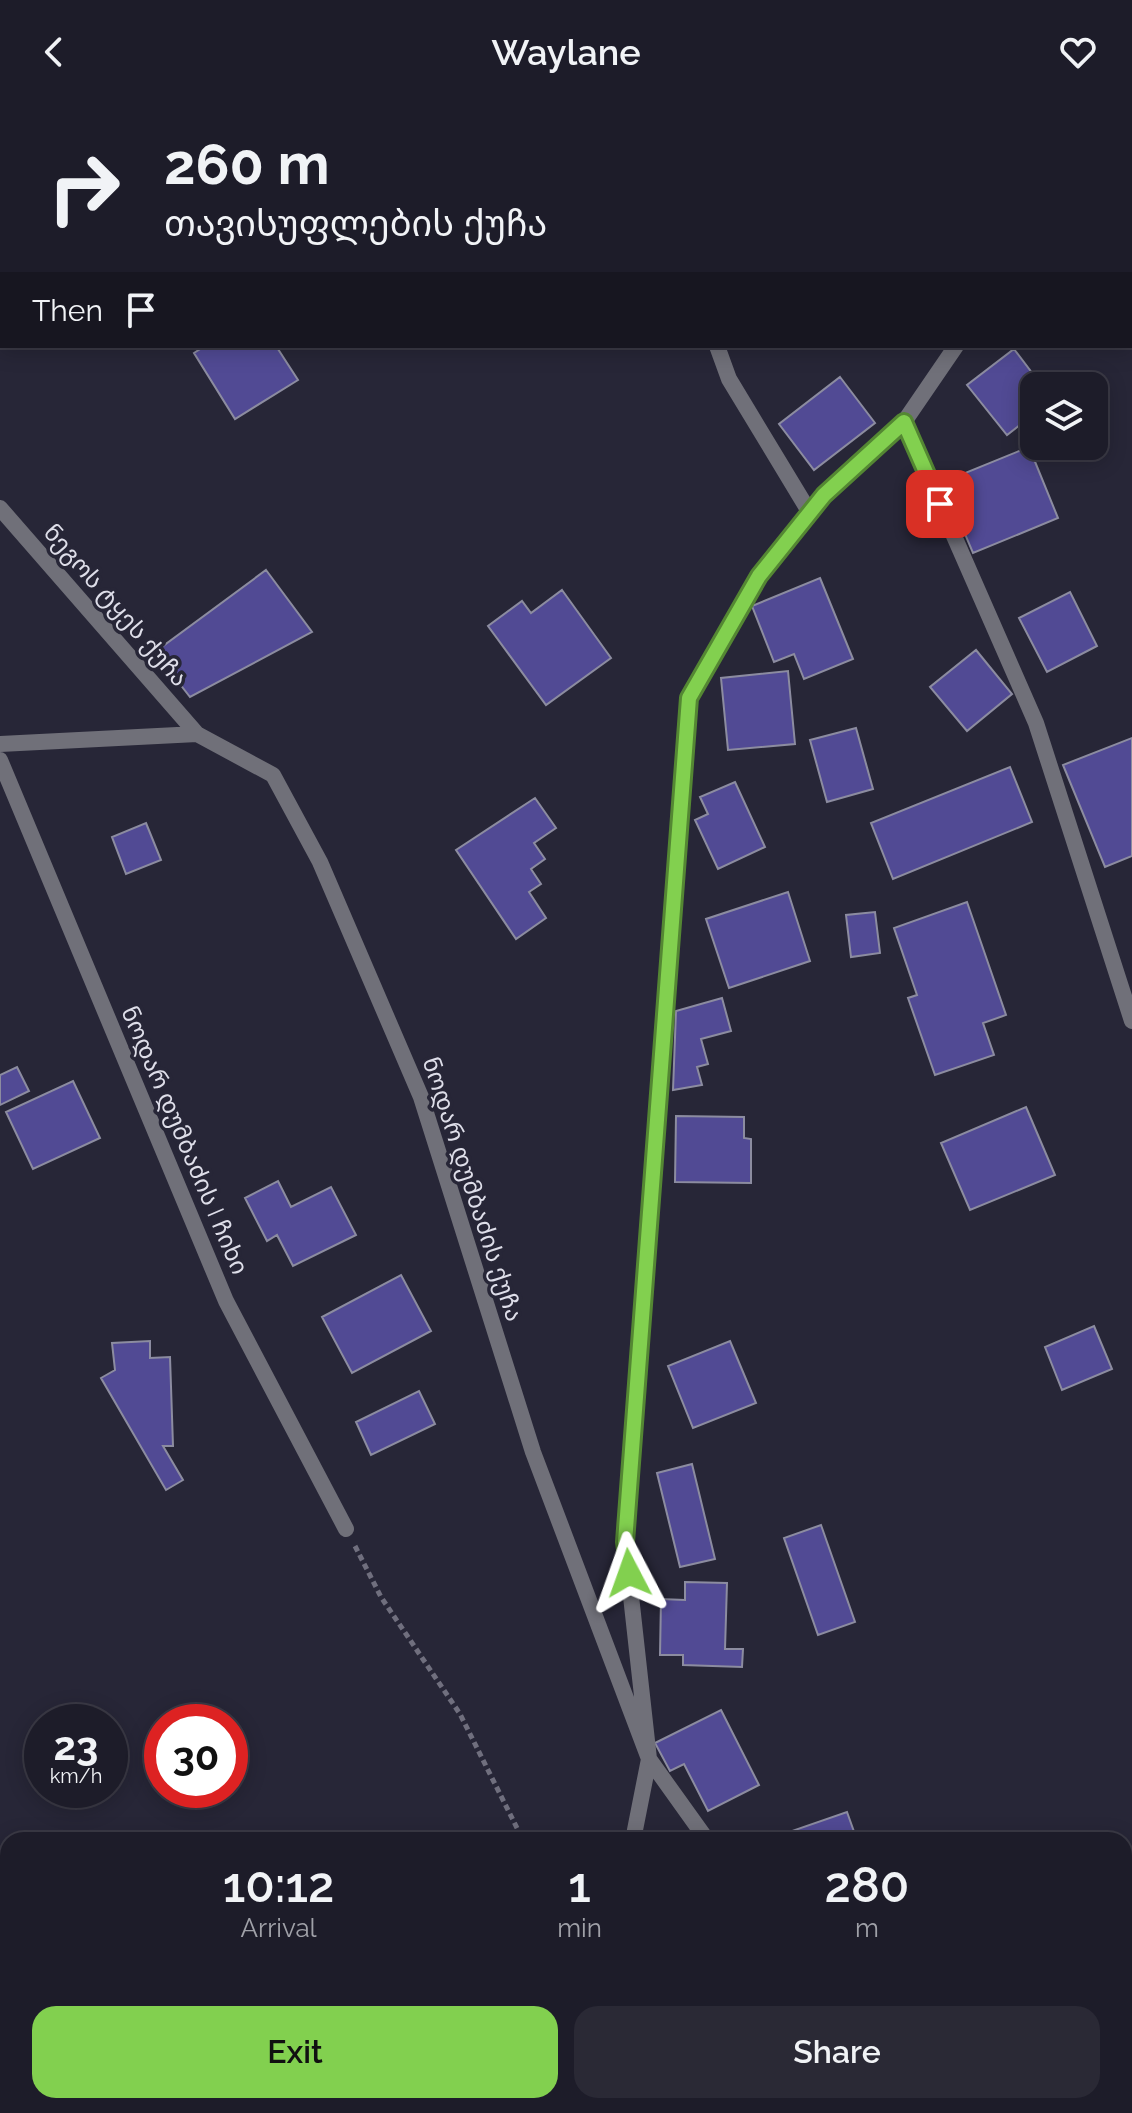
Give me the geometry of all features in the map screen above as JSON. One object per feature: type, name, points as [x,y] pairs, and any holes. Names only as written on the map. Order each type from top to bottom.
[{"type":"street","points":[[718,348],[729,379],[810,513]]},
{"type":"street","points":[[635,1832],[649,1759],[625,1542],[689,698],[759,576],[824,495],[904,422],[955,348]]},
{"type":"street","points":[[904,422],[1036,723],[1132,1021]]},
{"type":"street","name":"ნეგოს ტყეს ქუჩა","points":[[0,508],[197,734]]},
{"type":"street","points":[[0,744],[197,734]]},
{"type":"street","name":"ნოდარ დუმბაძის ქუჩა","points":[[197,734],[273,775],[320,862],[421,1097],[533,1452],[649,1759]]},
{"type":"street","name":"ნოდარ დუმბაძის I ჩიხი","points":[[0,760],[226,1301],[346,1529]]},
{"type":"street","points":[[649,1759],[701,1832]]},
{"type":"path","points":[[346,1529],[381,1597],[460,1714],[519,1832]]},
{"type":"building","points":[[202,348],[277,348],[298,380],[235,419],[194,353]]},
{"type":"building","points":[[1014,349],[1031,372],[1020,372],[1020,425],[1007,435],[967,385]]},
{"type":"building","points":[[840,377],[875,423],[814,470],[779,424]]},
{"type":"building","points":[[1020,451],[1020,460],[1034,460],[1058,518],[973,553],[943,482]]},
{"type":"building","points":[[266,570],[312,632],[190,697],[155,652]]},
{"type":"building","points":[[820,578],[853,659],[804,679],[794,654],[774,662],[752,606]]},
{"type":"building","points":[[562,590],[611,658],[546,705],[488,626],[522,601],[531,613]]},
{"type":"building","points":[[1070,592],[1097,646],[1047,672],[1019,618]]},
{"type":"building","points":[[976,650],[1012,694],[967,731],[930,687]]},
{"type":"building","points":[[788,671],[795,744],[728,750],[721,678]]},
{"type":"building","points":[[856,728],[873,789],[827,802],[810,740]]},
{"type":"building","points":[[1132,738],[1132,856],[1105,867],[1063,765]]},
{"type":"building","points":[[1010,767],[1032,822],[893,879],[871,823]]},
{"type":"building","points":[[735,782],[765,847],[718,869],[695,820],[708,814],[700,797]]},
{"type":"building","points":[[535,798],[556,828],[534,843],[545,859],[531,869],[541,884],[529,892],[546,918],[516,939],[456,850]]},
{"type":"building","points":[[146,823],[161,860],[126,874],[112,837]]},
{"type":"building","points":[[788,892],[810,961],[729,988],[706,919]]},
{"type":"building","points":[[967,902],[1006,1015],[983,1023],[994,1055],[935,1075],[908,998],[917,995],[894,928]]},
{"type":"building","points":[[875,912],[880,953],[851,957],[846,915]]},
{"type":"building","points":[[722,998],[731,1031],[701,1039],[708,1064],[697,1067],[702,1085],[673,1090],[676,1011]]},
{"type":"building","points":[[17,1067],[29,1091],[0,1105],[0,1075]]},
{"type":"building","points":[[73,1081],[100,1138],[33,1169],[6,1112]]},
{"type":"building","points":[[1026,1107],[1055,1175],[970,1210],[941,1143]]},
{"type":"building","points":[[676,1116],[744,1117],[744,1138],[751,1139],[751,1183],[675,1182]]},
{"type":"building","points":[[278,1181],[291,1207],[331,1187],[356,1235],[293,1266],[277,1235],[267,1241],[245,1198]]},
{"type":"building","points":[[401,1275],[431,1331],[352,1373],[322,1317]]},
{"type":"building","points":[[1094,1326],[1112,1369],[1062,1390],[1045,1347]]},
{"type":"building","points":[[150,1341],[150,1358],[170,1357],[173,1446],[163,1446],[183,1480],[166,1490],[101,1378],[115,1370],[112,1343]]},
{"type":"building","points":[[730,1341],[756,1403],[693,1428],[668,1366]]},
{"type":"building","points":[[419,1391],[435,1424],[371,1455],[356,1422]]},
{"type":"building","points":[[692,1464],[715,1559],[680,1567],[657,1473]]},
{"type":"building","points":[[821,1525],[855,1622],[818,1635],[784,1538]]},
{"type":"building","points":[[685,1582],[727,1583],[725,1649],[743,1649],[742,1667],[683,1665],[683,1655],[660,1655],[661,1599],[685,1600]]},
{"type":"building","points":[[721,1710],[759,1785],[708,1811],[684,1764],[670,1771],[655,1743]]},
{"type":"building","points":[[847,1812],[854,1832],[789,1832]]},
{"type":"route","points":[[629,1573],[625,1542],[689,698],[759,576],[824,495],[904,422],[940,504]]}]
